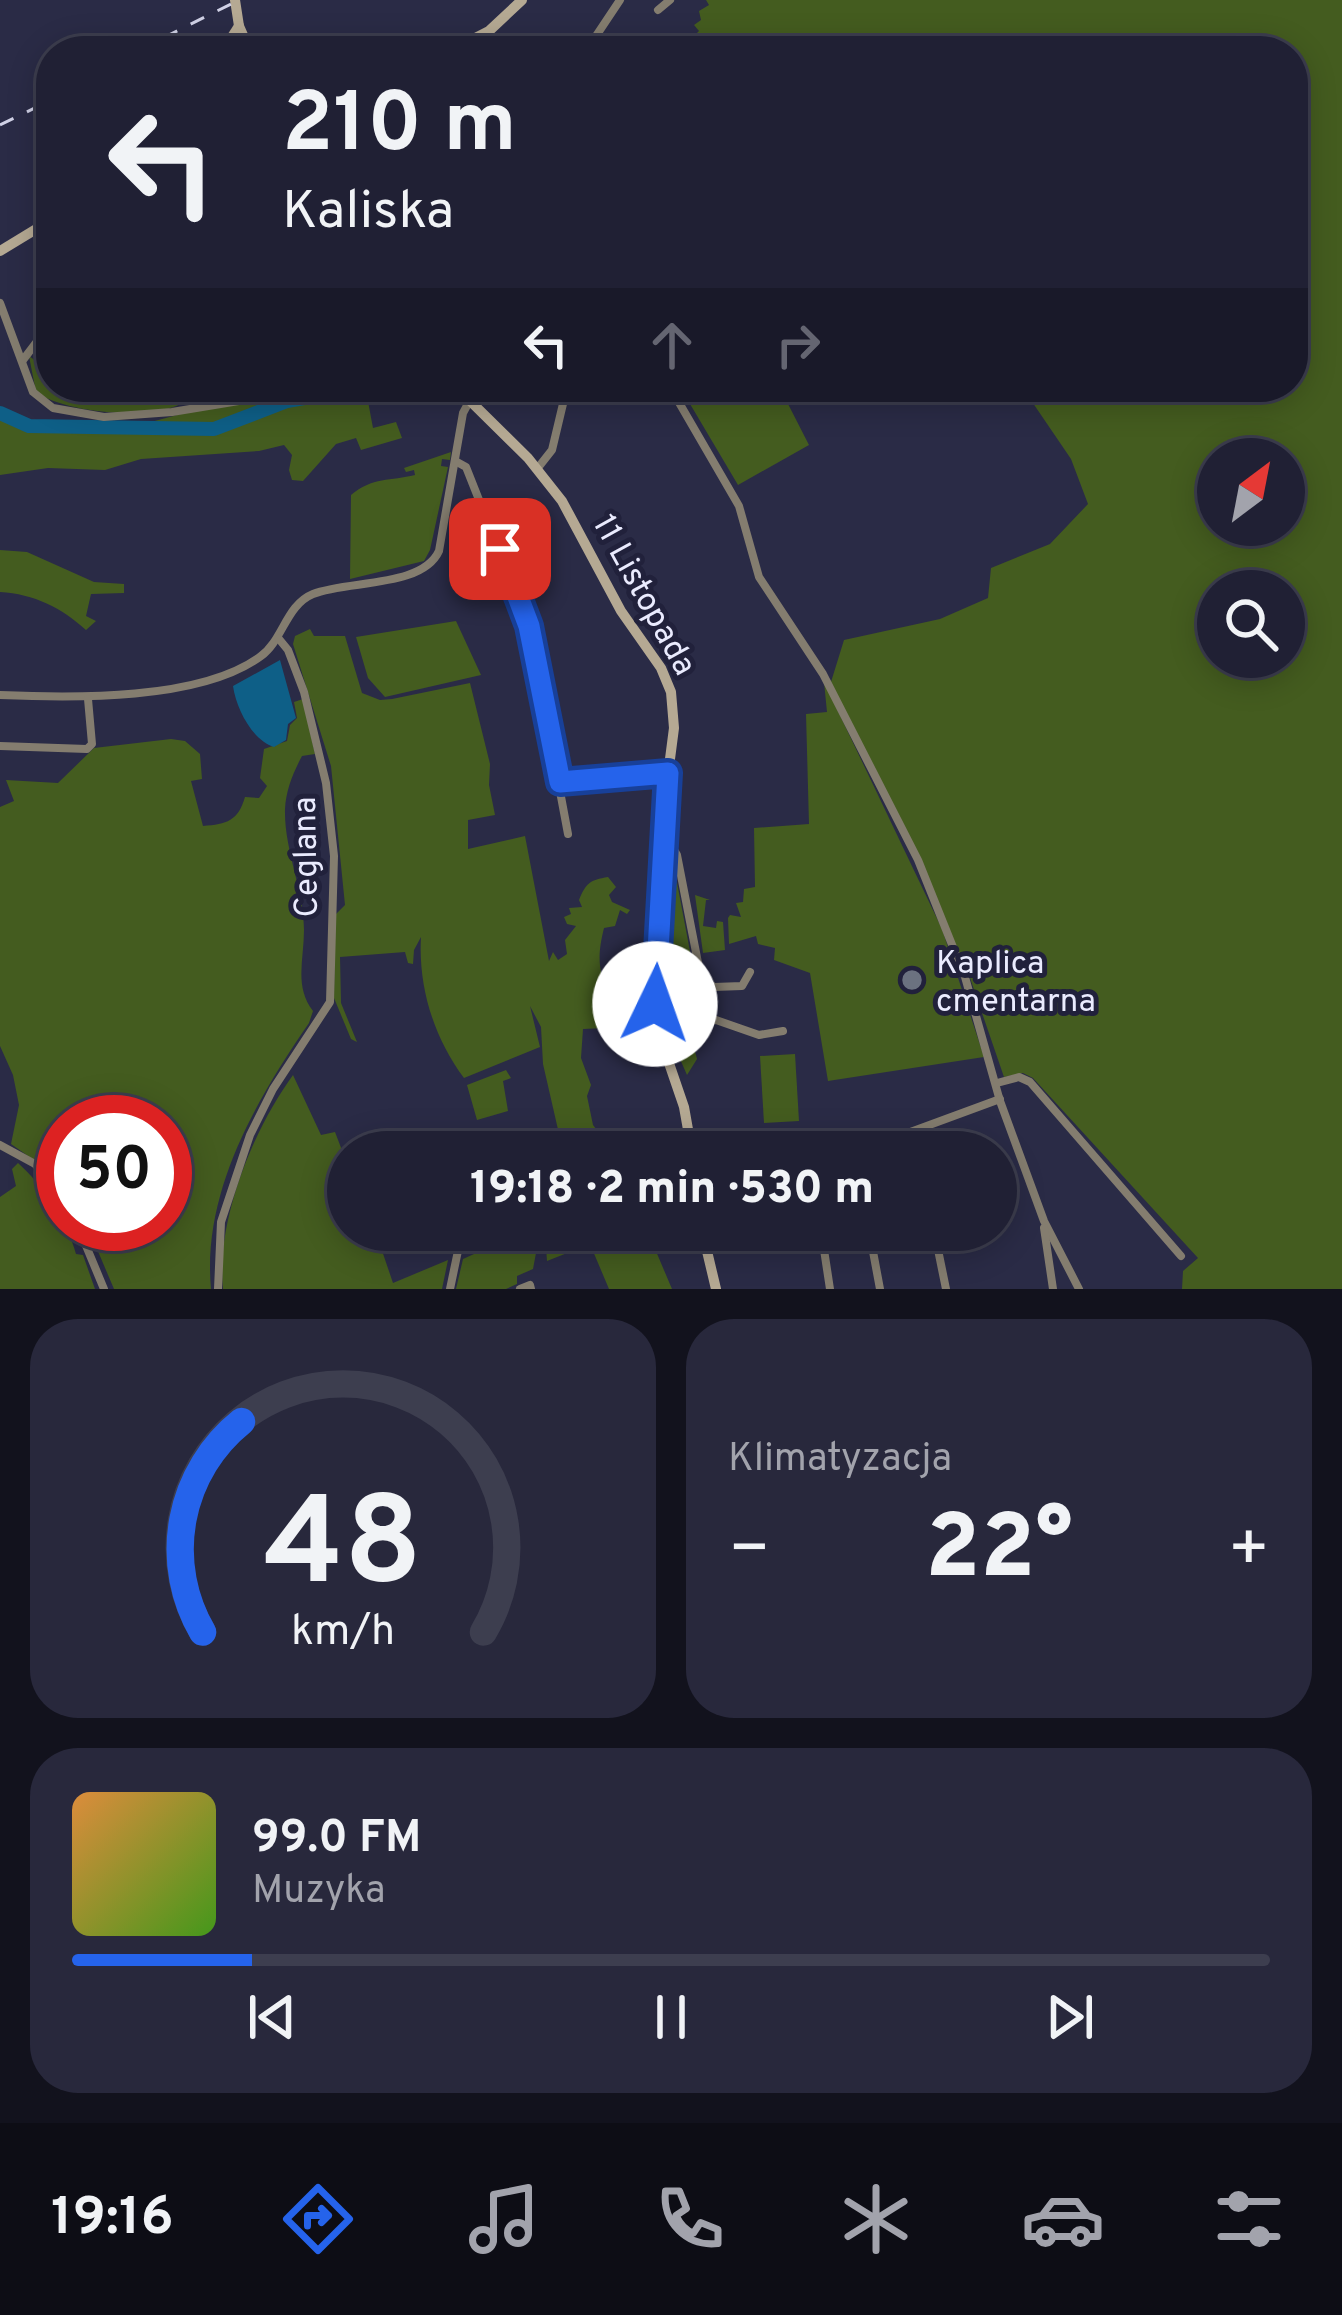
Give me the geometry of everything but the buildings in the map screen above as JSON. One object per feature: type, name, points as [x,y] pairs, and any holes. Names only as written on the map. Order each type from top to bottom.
[{"type":"main road","points":[[236,0],[243,36]]},
{"type":"main road","points":[[479,36],[522,0]]},
{"type":"main road","points":[[232,36],[238,26]]},
{"type":"main road","points":[[0,251],[36,229]]},
{"type":"main road","name":"11 Listopada","points":[[472,402],[537,469],[570,512],[621,610],[665,676],[674,717],[653,986],[658,1031],[688,1131]]},
{"type":"main road","points":[[707,1251],[716,1289]]},
{"type":"street","points":[[596,36],[620,0]]},
{"type":"street","points":[[658,10],[670,0]]},
{"type":"street","points":[[0,303],[36,394]]},
{"type":"street","points":[[22,362],[36,343]]},
{"type":"street","points":[[46,402],[53,408],[104,418],[232,402]]},
{"type":"street","points":[[0,695],[88,699],[232,673],[266,653],[279,639],[291,613],[313,594],[420,573],[439,551],[463,413],[469,402]]},
{"type":"street","points":[[537,469],[552,450],[563,402]]},
{"type":"street","points":[[679,402],[739,506],[759,578],[823,674],[918,860],[965,976],[1000,1100],[1044,1221],[1078,1289]]},
{"type":"street","points":[[457,462],[466,467],[520,598],[538,662],[568,834]]},
{"type":"street","name":"Ceglana","points":[[218,1289],[218,1238],[257,1117],[330,1002],[334,856],[325,776],[289,650],[279,639]]},
{"type":"street","points":[[0,746],[86,749],[93,733],[88,699]]},
{"type":"street","points":[[560,782],[668,773]]},
{"type":"street","points":[[663,844],[677,855],[701,978],[714,987],[742,986],[750,973]]},
{"type":"street","points":[[653,986],[686,1023],[716,1020],[759,1035],[783,1031]]},
{"type":"street","points":[[998,1083],[1019,1077],[1030,1082],[1181,1256]]},
{"type":"street","points":[[914,1131],[1000,1100]]},
{"type":"street","points":[[0,1145],[36,1166]]},
{"type":"street","points":[[1044,1221],[1053,1289]]},
{"type":"street","points":[[88,1251],[104,1289]]},
{"type":"street","points":[[450,1289],[458,1251]]},
{"type":"street","points":[[824,1251],[830,1289]]},
{"type":"street","points":[[873,1251],[880,1289]]},
{"type":"street","points":[[938,1251],[946,1289]]},
{"type":"street","points":[[520,1289],[530,1285],[531,1289]]},
{"type":"green space","points":[[706,0],[1342,0],[1342,1289],[1182,1289],[1183,1271],[1198,1258],[1033,1078],[1023,1073],[1004,1077],[969,975],[831,682],[844,640],[940,619],[988,598],[991,568],[1050,544],[1088,504],[1071,459],[1032,402],[1308,402],[1308,36],[694,36],[699,31],[694,25],[701,20],[699,11],[709,5]]},
{"type":"green space","points":[[29,356],[36,361],[36,392]]},
{"type":"green space","points":[[58,402],[182,403],[130,413]]},
{"type":"green space","points":[[368,402],[373,428],[396,422],[402,438],[361,450],[356,438],[336,444],[303,481],[292,480],[292,455],[284,445],[141,459],[105,470],[48,468],[0,475],[0,409],[44,429],[147,423],[215,405]]},
{"type":"green space","points":[[689,402],[787,402],[809,445],[738,485]]},
{"type":"green space","points":[[451,452],[450,460],[442,459],[441,466],[448,467],[424,561],[350,579],[351,495],[374,482],[415,475],[414,470],[404,468]]},
{"type":"green space","points":[[0,550],[27,552],[94,582],[124,584],[124,593],[91,594],[86,616],[96,621],[86,630],[47,604],[0,592]]},
{"type":"green space","points":[[456,621],[481,675],[385,697],[368,678],[356,637]]},
{"type":"green space","points":[[310,629],[314,636],[345,636],[362,693],[380,700],[470,683],[490,764],[495,815],[468,820],[468,849],[525,836],[549,961],[553,952],[558,960],[567,954],[565,940],[576,926],[567,924],[564,917],[571,914],[569,908],[582,907],[579,900],[587,886],[608,877],[616,887],[609,895],[612,902],[630,910],[627,914],[620,910],[615,926],[604,928],[600,964],[619,1013],[604,1028],[583,1029],[581,1058],[591,1085],[587,1096],[598,1131],[558,1131],[543,1064],[541,1027],[530,1006],[540,1047],[464,1078],[430,1011],[421,937],[413,964],[408,963],[405,952],[340,957],[341,1003],[357,1042],[351,1039],[334,998],[335,915],[345,905],[331,766],[293,644],[295,636]]},
{"type":"green space","points":[[824,682],[942,929],[984,1057],[828,1081],[810,973],[774,960],[775,948],[758,944],[756,936],[729,944],[728,918],[741,917],[736,903],[743,902],[744,889],[755,887],[754,828],[809,824],[806,714],[827,712]]},
{"type":"green space","points":[[303,699],[315,754],[302,756],[285,809],[303,915],[302,982],[313,1011],[252,1115],[224,1183],[210,1253],[211,1289],[114,1289],[98,1251],[192,1251],[192,1095],[36,1095],[36,1162],[11,1144],[19,1105],[0,1046],[0,807],[14,801],[6,780],[58,783],[94,748],[185,741],[200,754],[202,779],[191,781],[203,826],[219,824],[235,816],[245,797],[259,798],[267,786],[260,778],[264,749],[287,741],[290,725],[297,718],[294,702]]},
{"type":"green space","points":[[671,851],[696,983],[704,983],[701,989],[670,1002],[663,982],[672,990],[679,979],[677,945],[665,944]]},
{"type":"green space","points":[[695,895],[710,900],[706,900],[703,926],[716,928],[717,921],[723,922],[725,950],[703,953]]},
{"type":"green space","points":[[664,999],[694,1048],[697,1059],[687,1075],[673,1043]]},
{"type":"green space","points":[[795,1054],[799,1121],[764,1123],[760,1056]]},
{"type":"green space","points":[[506,1070],[511,1078],[503,1081],[508,1111],[477,1120],[467,1085]]},
{"type":"green space","points":[[293,1075],[321,1135],[327,1134],[327,1251],[382,1251],[393,1283],[448,1260],[442,1289],[223,1289],[225,1234],[240,1177]]},
{"type":"green space","points":[[18,1163],[36,1182],[36,1251],[83,1255],[95,1289],[0,1289],[0,1197],[16,1186],[12,1169]]},
{"type":"green space","points":[[481,1251],[537,1251],[533,1269],[517,1276],[517,1284],[506,1289],[456,1289],[463,1259]]},
{"type":"green space","points":[[546,1251],[572,1251],[547,1261]]},
{"type":"green space","points":[[593,1251],[656,1251],[672,1289],[609,1289]]},
{"type":"water","points":[[280,660],[296,718],[288,724],[286,740],[274,747],[246,722],[233,686]]},
{"type":"waterway","points":[[0,413],[29,426],[214,429],[284,402]]},
{"type":"railway","points":[[167,36],[239,0]]},
{"type":"railway","points":[[0,125],[36,107]]},
{"type":"place","name":"Kaplica cmentarna","points":[[912,980]]},
{"type":"route","points":[[500,549],[529,626],[560,782],[668,773],[655,1004]]}]
